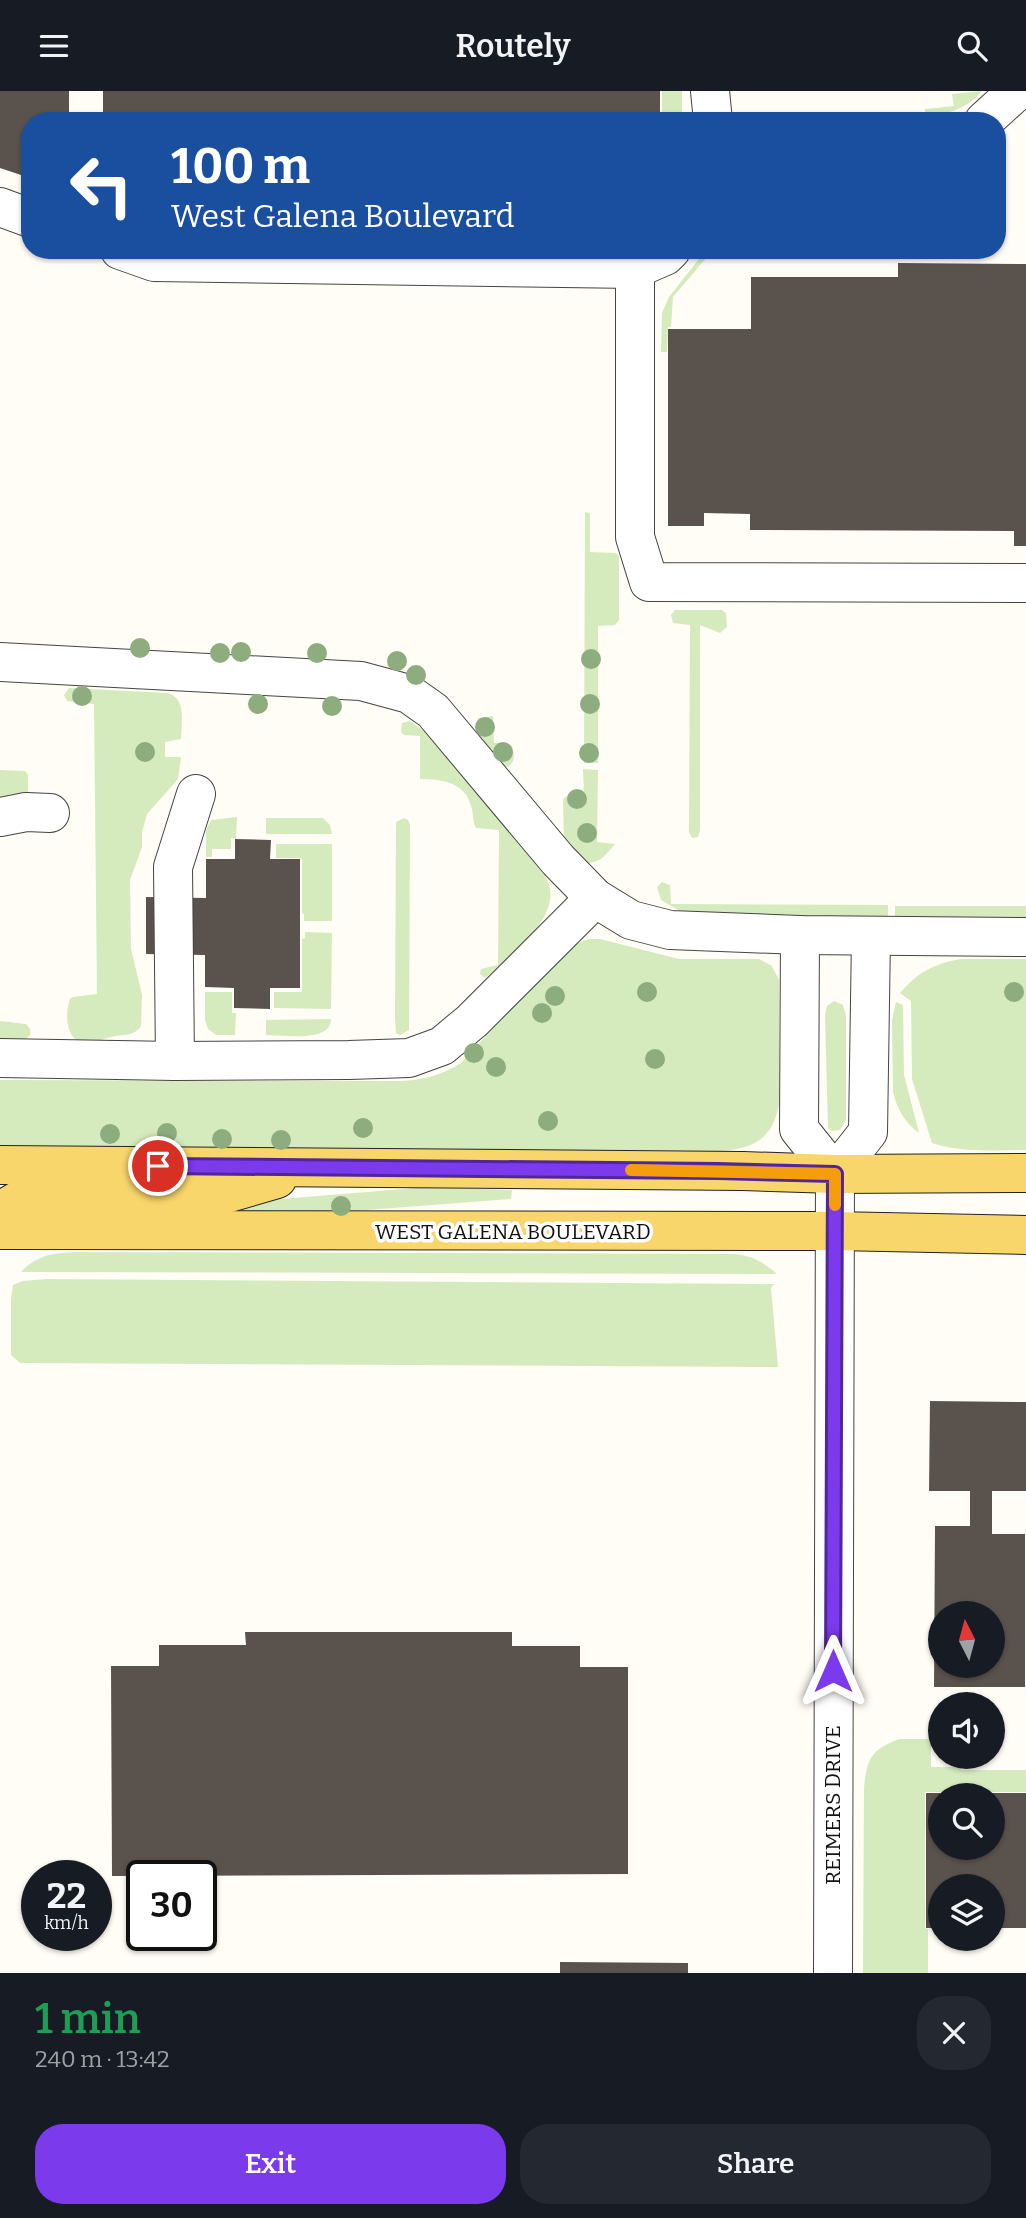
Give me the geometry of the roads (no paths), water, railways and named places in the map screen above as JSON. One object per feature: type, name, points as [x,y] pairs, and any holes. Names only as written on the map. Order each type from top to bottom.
[{"type":"main road","points":[[0,1165],[835,1174],[1026,1173]]},
{"type":"main road","points":[[0,1211],[22,1198],[222,1195],[316,1167]]},
{"type":"main road","name":"WEST GALENA BOULEVARD","points":[[0,1230],[835,1231],[1026,1235]]},
{"type":"street","points":[[710,91],[712,112]]},
{"type":"street","points":[[994,112],[1017,91]]},
{"type":"street","points":[[0,207],[21,215]]},
{"type":"street","points":[[146,259],[154,262],[635,269],[658,259]]},
{"type":"street","points":[[635,269],[635,537],[649,582],[1026,583]]},
{"type":"street","points":[[0,662],[362,681],[409,694],[433,711],[558,860],[594,898],[631,920],[670,930],[800,935],[1026,937]]},
{"type":"street","points":[[175,1061],[173,867],[196,794]]},
{"type":"street","points":[[0,817],[26,812],[50,813]]},
{"type":"street","points":[[0,1058],[175,1061],[409,1058],[442,1046],[472,1021],[594,898]]},
{"type":"street","points":[[800,935],[799,1129],[835,1174],[868,1132],[871,936]]},
{"type":"street","name":"REIMERS DRIVE","points":[[833,1973],[835,1174]]}]
